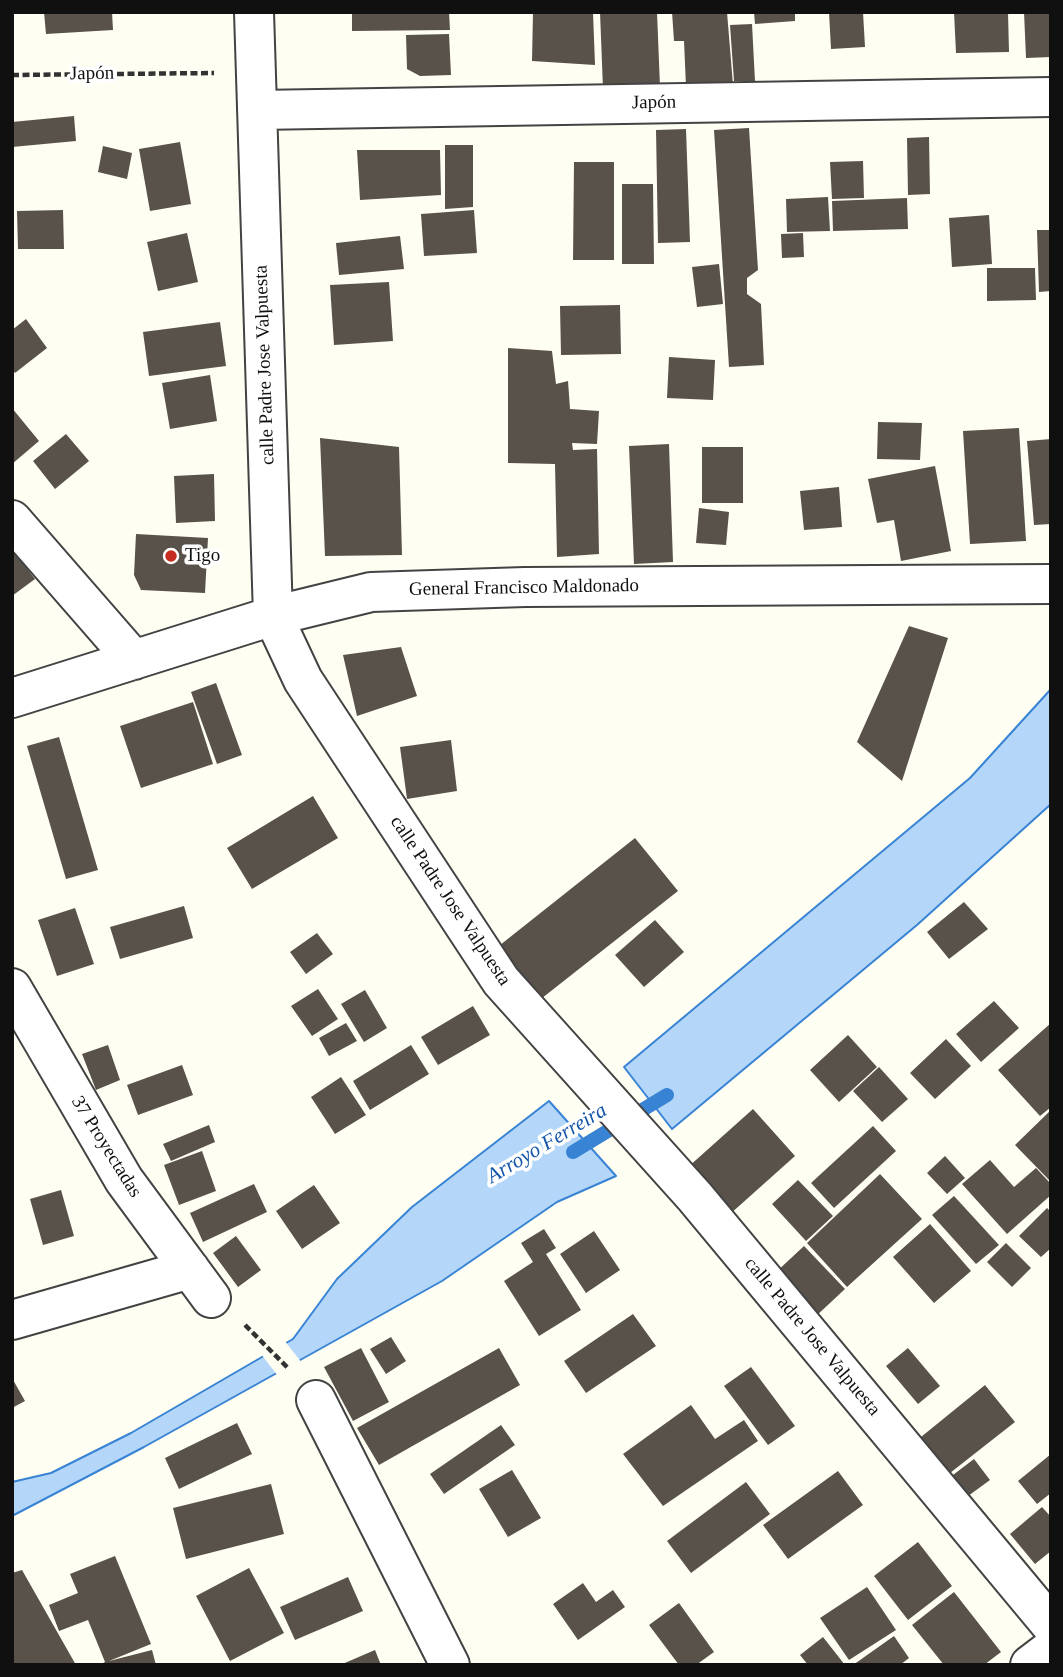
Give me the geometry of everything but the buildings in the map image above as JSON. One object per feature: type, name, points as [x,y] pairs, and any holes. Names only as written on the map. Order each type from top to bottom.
[{"type":"street","name":"calle Padre Jose Valpuesta","points":[[254,12],[273,616],[303,680],[501,981],[695,1197],[1051,1625]]},
{"type":"street","name":"Japón","points":[[257,110],[1051,97]]},
{"type":"street","points":[[12,520],[134,660]]},
{"type":"street","name":"General Francisco Maldonado","points":[[12,698],[273,616],[371,592],[539,586],[1051,584]]},
{"type":"street","name":"37 Proyectadas","points":[[12,988],[21,1024],[124,1180],[214,1296]]},
{"type":"street","points":[[12,1320],[214,1296]]},
{"type":"street","points":[[305,1387],[450,1665]]},
{"type":"street","points":[[1030,1665],[1051,1649]]},
{"type":"path","name":"Japón","points":[[12,75],[256,72]]},
{"type":"path","points":[[214,1296],[305,1387]]},
{"type":"water","points":[[1051,689],[1051,804],[917,925],[672,1129],[624,1067],[970,778]]},
{"type":"water","points":[[549,1101],[616,1176],[557,1202],[442,1281],[144,1447],[12,1516],[12,1482],[51,1473],[131,1433],[293,1339],[337,1279],[412,1207]]},
{"type":"pier","points":[[284,1340],[302,1363],[278,1376],[261,1354]]},
{"type":"waterway","name":"Arroyo Ferreira","points":[[573,1152],[667,1095]]},
{"type":"place","name":"Tigo","points":[[171,556]]}]
